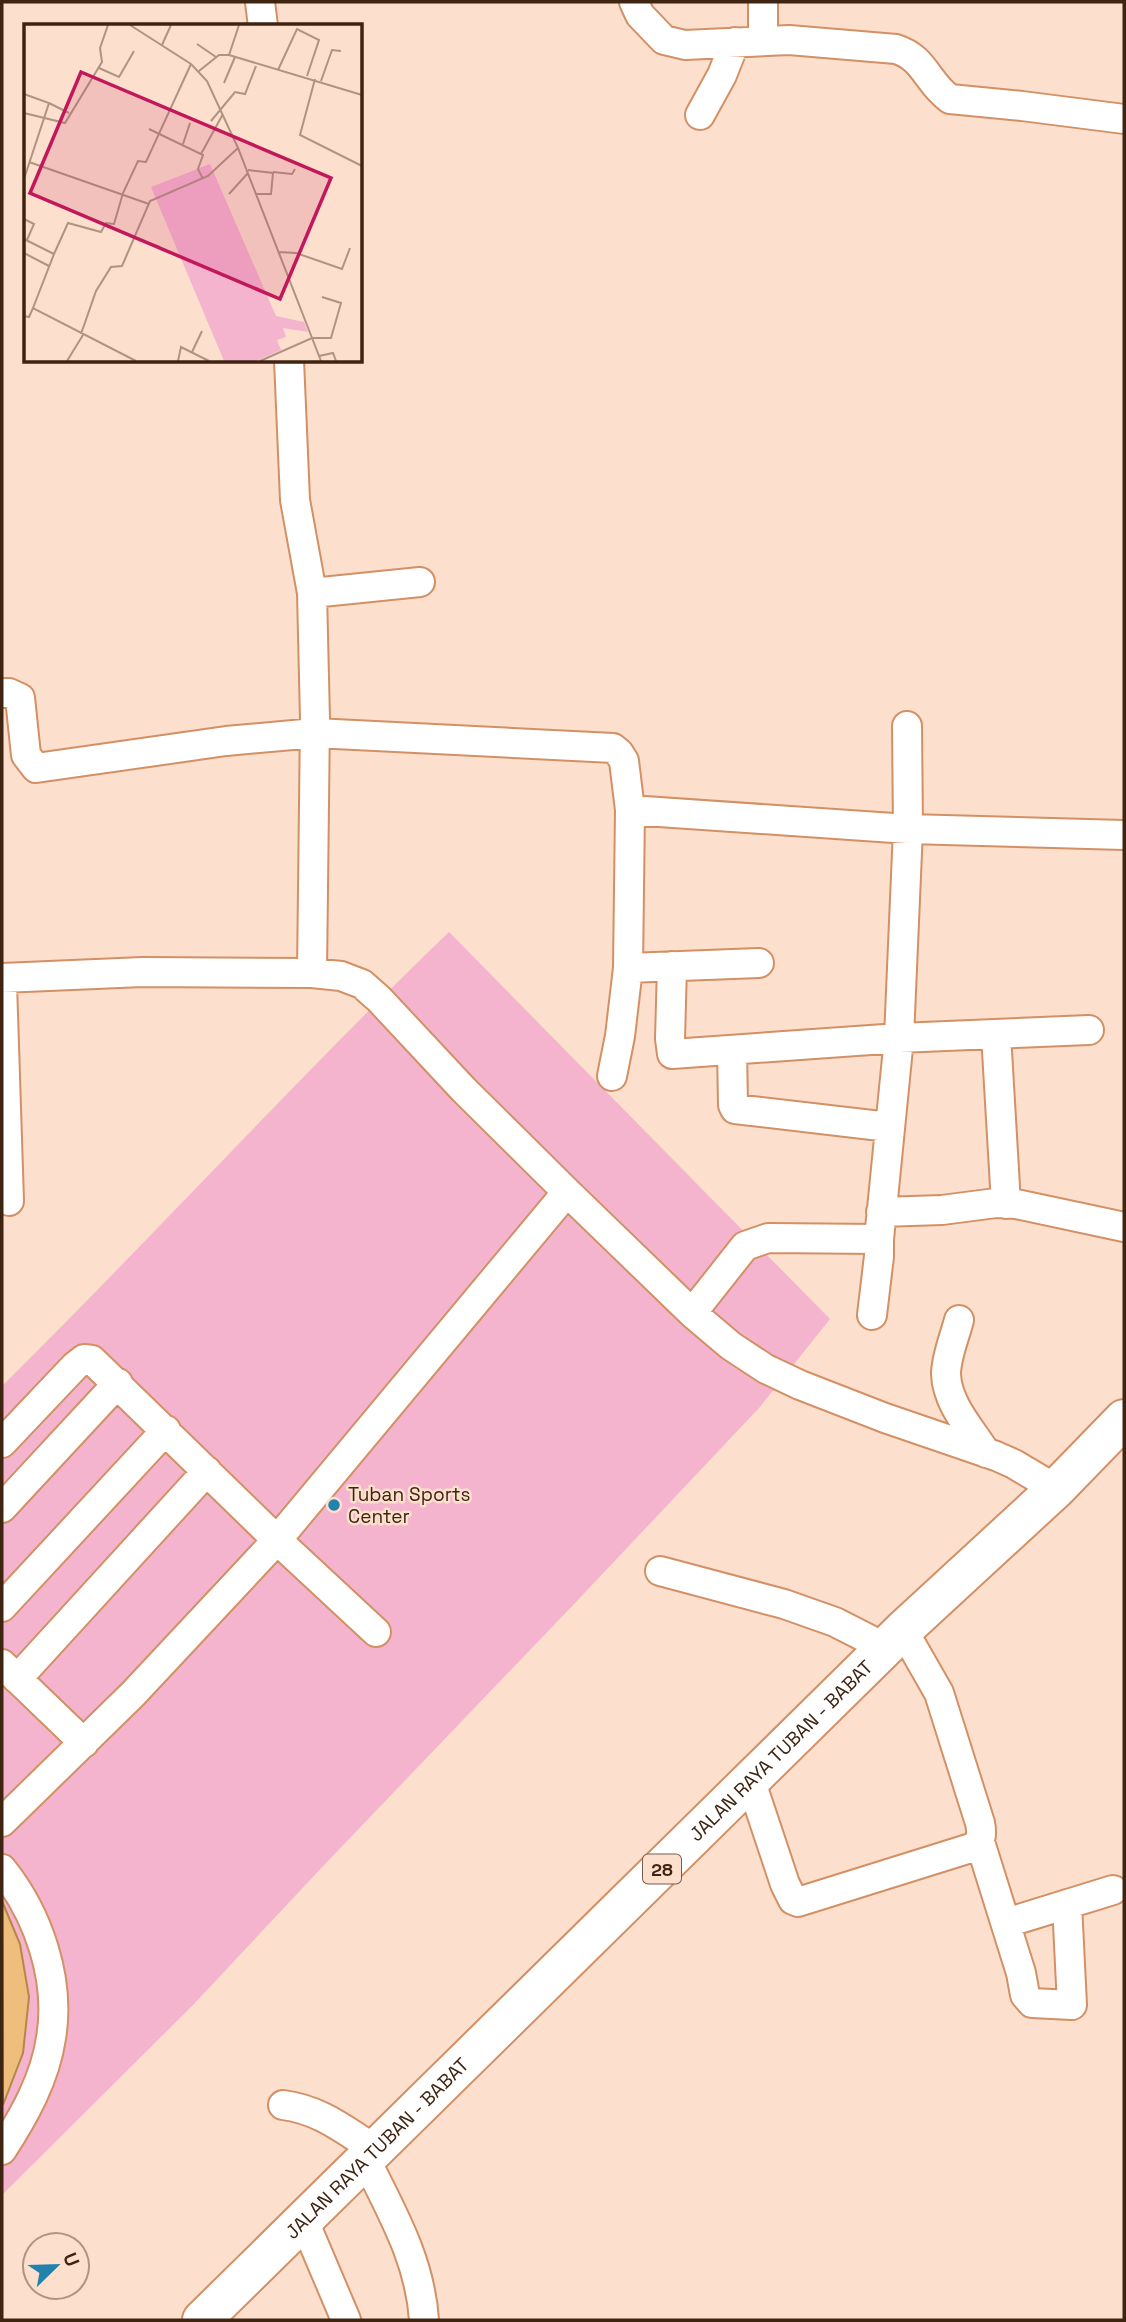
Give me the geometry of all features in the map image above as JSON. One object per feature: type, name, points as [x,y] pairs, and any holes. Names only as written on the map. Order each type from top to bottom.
[{"type":"highway","name":"JALAN RAYA TUBAN - BABAT","points":[[202,2320],[528,1997],[895,1639],[1056,1489],[1124,1419]]},
{"type":"street","points":[[260,2],[262,24]]},
{"type":"street","points":[[634,2],[640,15],[664,40],[685,45],[763,41],[826,42],[896,49],[915,58],[941,93],[950,99],[1124,119]]},
{"type":"street","points":[[763,2],[763,41]]},
{"type":"street","points":[[700,115],[722,75],[735,42]]},
{"type":"street","points":[[289,362],[295,500],[312,593],[315,733],[312,973]]},
{"type":"street","points":[[312,593],[420,582]]},
{"type":"street","points":[[2,693],[20,698],[26,755],[36,768],[226,741],[315,733],[613,748],[624,761],[629,810],[628,968],[612,1076]]},
{"type":"street","points":[[872,1315],[899,1038],[908,829],[907,726]]},
{"type":"street","points":[[629,810],[908,829],[1124,835]]},
{"type":"street","points":[[628,968],[759,963]]},
{"type":"street","points":[[672,966],[672,1054],[899,1038],[1089,1030]]},
{"type":"street","points":[[2,978],[143,972],[312,973],[341,976],[362,984],[567,1192],[692,1313],[731,1346],[766,1369],[885,1418],[1014,1464],[1056,1489]]},
{"type":"street","points":[[2,984],[9,1201]]},
{"type":"street","points":[[996,1034],[1006,1204]]},
{"type":"street","points":[[732,1050],[735,1109],[889,1127]]},
{"type":"street","points":[[2,1822],[133,1695],[277,1540],[567,1192]]},
{"type":"street","points":[[692,1313],[745,1245],[768,1238],[880,1226],[942,1210],[1006,1204],[1124,1227]]},
{"type":"street","points":[[960,1320],[946,1373],[948,1387],[954,1404],[986,1453]]},
{"type":"street","points":[[2,1443],[75,1366],[84,1359],[92,1360],[376,1632]]},
{"type":"street","points":[[2,1508],[118,1383]]},
{"type":"street","points":[[2,1607],[166,1430]]},
{"type":"street","points":[[85,1743],[10,1671],[207,1471]]},
{"type":"street","points":[[660,1571],[784,1604],[895,1639],[939,1693],[980,1823],[980,1842],[1028,2000],[1037,2004],[1072,2005],[1067,1905]]},
{"type":"street","points":[[751,1782],[785,1884],[793,1900],[798,1902],[974,1847],[980,1842]]},
{"type":"street","points":[[2,1868],[25,1901],[34,1922],[50,1979],[53,2018],[52,2038],[40,2078],[24,2115],[2,2150]]},
{"type":"street","points":[[1006,1923],[1113,1890]]},
{"type":"street","points":[[283,2105],[318,2113],[371,2155],[417,2270],[424,2320]]},
{"type":"street","points":[[304,2221],[346,2320]]},
{"type":"shaded area","name":"Tuban Sports Center","points":[[449,932],[830,1319],[759,1408],[575,1603],[193,2005],[2,2195],[2,1386]]},
{"type":"building","points":[[2,1901],[20,1944],[29,1997],[23,2053],[3,2105]]},
{"type":"place","name":"Tuban Sports Center","points":[[334,1505]]}]
